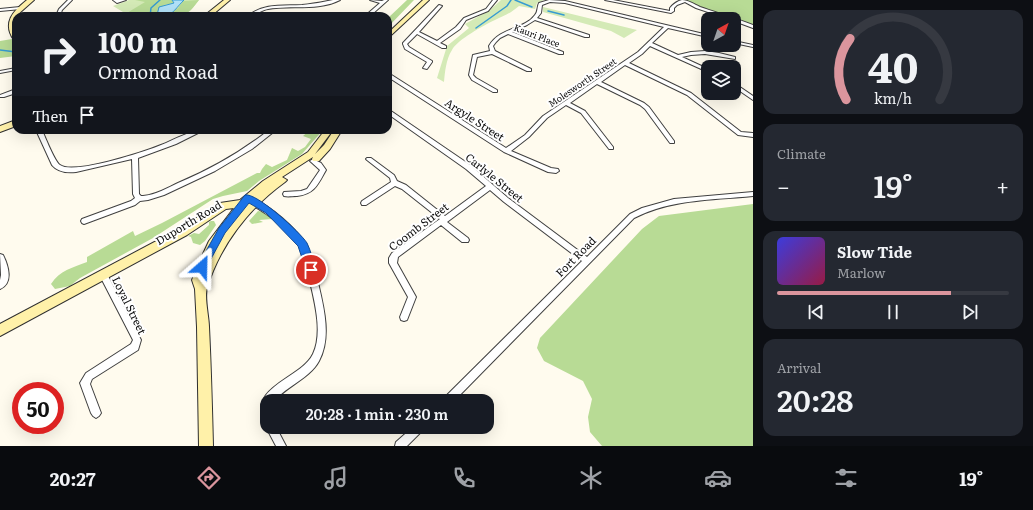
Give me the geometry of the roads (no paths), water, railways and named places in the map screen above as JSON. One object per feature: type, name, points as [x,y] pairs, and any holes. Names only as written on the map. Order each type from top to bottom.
[{"type":"main road","points":[[18,12],[20,8],[31,0]]},
{"type":"main road","points":[[211,12],[227,0]]},
{"type":"main road","points":[[392,32],[420,3],[426,0]]},
{"type":"main road","points":[[12,21],[10,28],[12,32]]},
{"type":"main road","points":[[0,129],[12,124]]},
{"type":"main road","points":[[206,446],[201,288],[198,280],[202,267],[222,231],[248,201],[266,183],[306,158],[327,134]]},
{"type":"main road","points":[[201,288],[219,248],[248,201],[313,161],[327,147],[335,134]]},
{"type":"main road","name":"Duporth Road","points":[[0,330],[130,259],[220,202],[236,197],[248,201]]},
{"type":"main road","name":"Duporth Road","points":[[130,259],[143,254],[183,232],[223,206],[248,201]]},
{"type":"main road","points":[[205,217],[220,217],[223,223],[222,231]]},
{"type":"street","points":[[59,12],[70,0]]},
{"type":"street","points":[[115,0],[118,2],[124,0]]},
{"type":"street","points":[[256,12],[272,7],[303,6],[338,0]]},
{"type":"street","points":[[372,0],[384,1]]},
{"type":"street","points":[[437,43],[458,28],[465,20],[487,10],[494,0]]},
{"type":"street","points":[[607,0],[671,12],[676,4],[684,0],[712,12]]},
{"type":"street","points":[[372,12],[384,1]]},
{"type":"street","points":[[529,70],[502,58],[493,52],[491,46],[492,43],[508,32],[525,25],[539,12],[540,4],[550,1],[565,2],[701,34]]},
{"type":"street","points":[[0,10],[20,8]]},
{"type":"street","points":[[425,68],[430,62],[405,44],[438,8],[444,12]]},
{"type":"street","points":[[534,18],[587,36]]},
{"type":"street","points":[[741,22],[753,27]]},
{"type":"street","name":"Molesworth Street","points":[[506,151],[527,136],[540,121],[625,63],[650,44],[667,26]]},
{"type":"street","points":[[416,32],[444,47]]},
{"type":"street","name":"Kauri Place","points":[[508,32],[561,53]]},
{"type":"street","points":[[741,43],[753,46]]},
{"type":"street","points":[[650,44],[701,68]]},
{"type":"street","points":[[493,52],[476,56],[471,75],[474,79],[495,91]]},
{"type":"street","points":[[677,57],[700,52],[733,58]]},
{"type":"street","points":[[625,63],[689,94],[740,134],[753,135]]},
{"type":"street","points":[[1,71],[12,70]]},
{"type":"street","name":"Argyle Street","points":[[392,78],[506,151],[550,170],[556,171]]},
{"type":"street","points":[[597,82],[642,104],[647,108],[672,142]]},
{"type":"street","points":[[741,90],[753,98]]},
{"type":"street","points":[[2,96],[12,92]]},
{"type":"street","points":[[566,103],[583,112],[611,148]]},
{"type":"street","name":"Carlyle Street","points":[[392,114],[468,167],[490,187],[587,260]]},
{"type":"street","points":[[41,134],[55,165],[59,169],[67,170],[135,158],[194,134]]},
{"type":"street","points":[[84,221],[133,203],[139,198],[149,197],[204,175],[249,149],[267,134]]},
{"type":"street","points":[[135,158],[136,194],[139,198]]},
{"type":"street","points":[[369,159],[392,177],[395,183],[404,186],[465,240]]},
{"type":"street","points":[[286,194],[304,194],[312,189],[323,170],[313,161]]},
{"type":"street","points":[[364,203],[395,183]]},
{"type":"street","name":"Coomb Street","points":[[404,317],[412,297],[393,263],[392,258],[490,187]]},
{"type":"street","name":"Fort Road","points":[[454,394],[632,216],[652,206],[662,203],[753,194]]},
{"type":"street","points":[[248,201],[270,211],[302,244],[307,256],[318,298],[321,321],[320,345],[315,359],[309,366],[273,394]]},
{"type":"street","points":[[0,257],[6,275],[5,280],[0,286]]},
{"type":"street","name":"Loyal Street","points":[[96,413],[85,383],[89,376],[135,347],[137,340],[103,274]]},
{"type":"street","points":[[275,434],[281,446]]},
{"type":"street","points":[[400,446],[413,434]]},
{"type":"water","points":[[172,0],[184,0],[172,12],[158,12],[159,7],[174,3]]},
{"type":"waterway","points":[[150,12],[151,8],[160,0]]},
{"type":"waterway","points":[[476,28],[507,6],[511,0]]},
{"type":"waterway","points":[[515,0],[532,7]]},
{"type":"waterway","points":[[548,11],[564,15]]},
{"type":"waterway","points":[[0,50],[12,52]]}]
